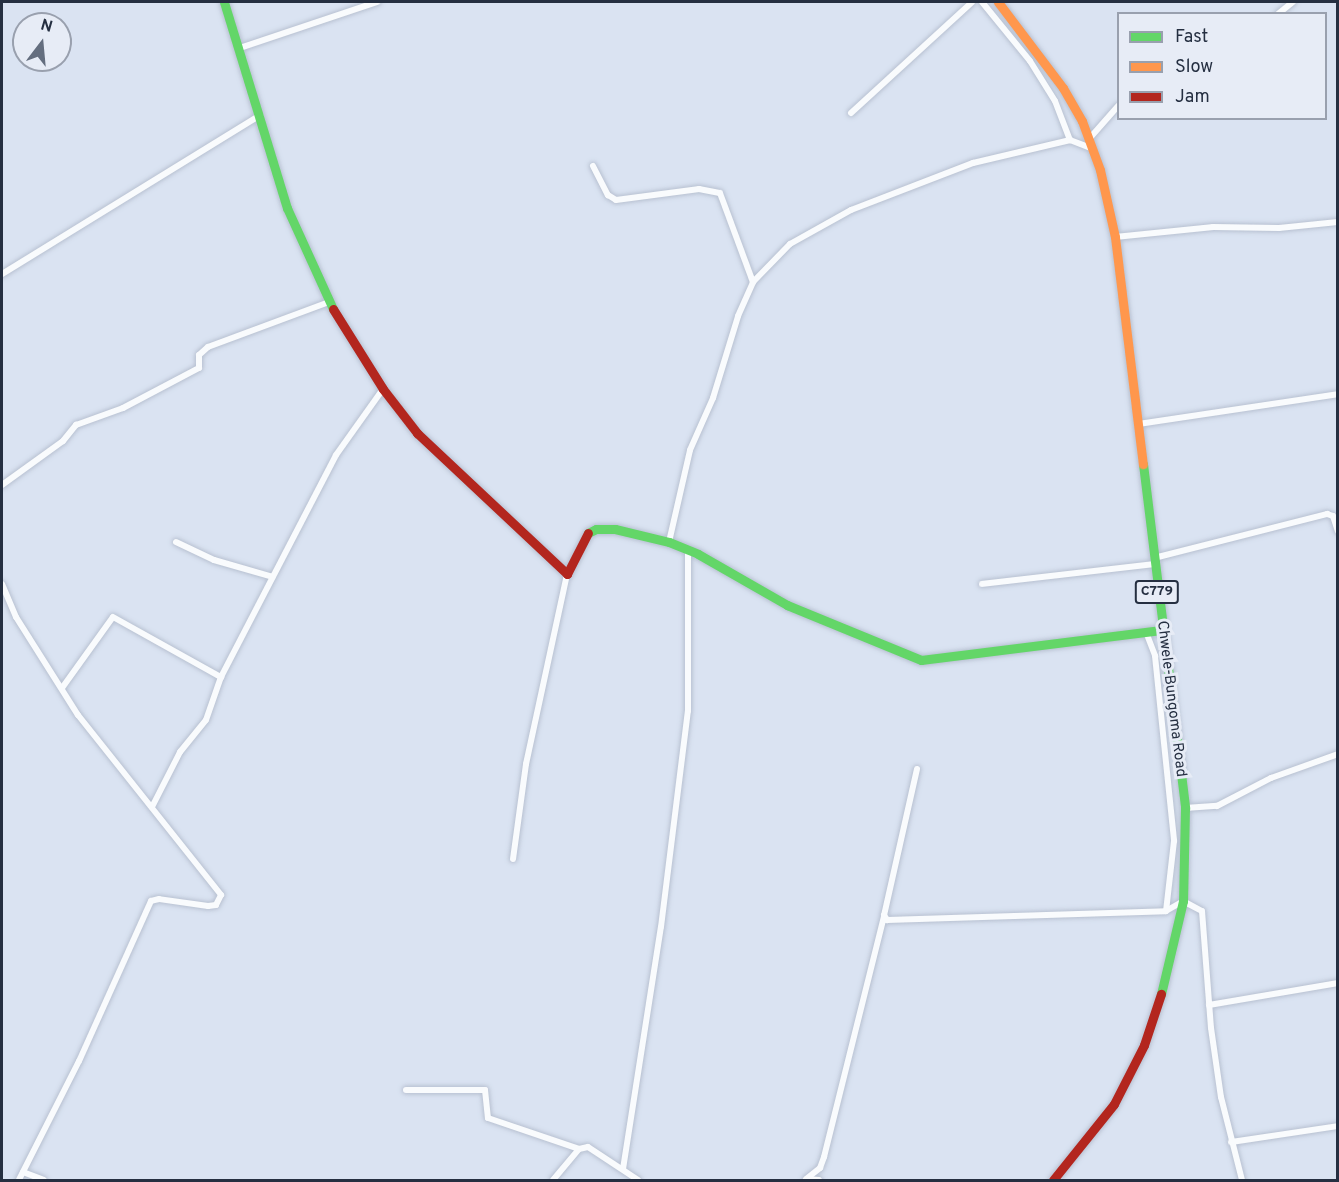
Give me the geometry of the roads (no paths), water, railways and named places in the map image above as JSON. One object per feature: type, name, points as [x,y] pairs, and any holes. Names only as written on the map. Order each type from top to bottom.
[{"type":"street","points":[[224,2],[240,48],[287,208],[328,302],[382,389],[437,454],[567,574]]},
{"type":"street","points":[[240,48],[377,2]]},
{"type":"street","points":[[852,113],[972,2]]},
{"type":"street","points":[[982,2],[1030,61],[1055,101],[1070,140]]},
{"type":"street","name":"Chwele-Bungoma Road","points":[[998,2],[1039,51],[1089,139],[1115,237],[1161,630],[1185,808],[1183,901],[1160,1000],[1126,1085],[1053,1180]]},
{"type":"street","points":[[1280,12],[1293,2]]},
{"type":"street","points":[[1089,139],[1117,108]]},
{"type":"street","points":[[2,274],[260,115]]},
{"type":"street","points":[[669,542],[690,450],[713,398],[738,316],[753,282],[790,244],[822,223],[973,163],[1070,140],[1093,149]]},
{"type":"street","points":[[593,166],[608,195],[616,200],[699,189],[716,190],[728,208],[753,282]]},
{"type":"street","points":[[1115,237],[1213,227],[1279,228],[1338,222]]},
{"type":"street","points":[[2,484],[63,441],[76,425],[123,408],[199,368],[202,351],[328,302]]},
{"type":"street","points":[[152,807],[180,752],[206,720],[220,677],[336,455],[382,389]]},
{"type":"street","points":[[1138,424],[1338,394]]},
{"type":"street","points":[[982,584],[1154,561],[1327,514],[1333,516],[1338,531]]},
{"type":"street","points":[[513,859],[526,764],[567,574],[587,534],[596,529],[615,529],[669,542],[688,550],[777,601],[921,660],[1161,630]]},
{"type":"street","points":[[176,542],[214,560],[273,577]]},
{"type":"street","points":[[623,1169],[660,937],[688,711],[688,550]]},
{"type":"street","points":[[2,584],[16,616],[78,715],[219,890],[220,898],[216,905],[198,907],[159,899],[151,901],[79,1060],[19,1180]]},
{"type":"street","points":[[62,688],[113,617],[220,677]]},
{"type":"street","points":[[1146,632],[1155,656],[1158,703],[1174,841],[1166,911]]},
{"type":"street","points":[[1158,703],[1171,701]]},
{"type":"street","points":[[1185,808],[1217,806],[1271,777],[1338,754]]},
{"type":"street","points":[[805,1180],[820,1168],[824,1157],[884,915],[916,769]]},
{"type":"street","points":[[884,915],[891,920],[952,915],[1166,911],[1183,901],[1202,911],[1209,1005],[1231,1142],[1242,1180]]},
{"type":"street","points":[[1209,1005],[1338,983]]},
{"type":"street","points":[[406,1090],[485,1090],[488,1118],[579,1149],[593,1148],[638,1180]]},
{"type":"street","points":[[1231,1142],[1338,1126]]},
{"type":"street","points":[[552,1180],[579,1149]]},
{"type":"street","points":[[23,1172],[44,1180]]},
{"type":"street","points":[[805,1180],[819,1180]]}]
